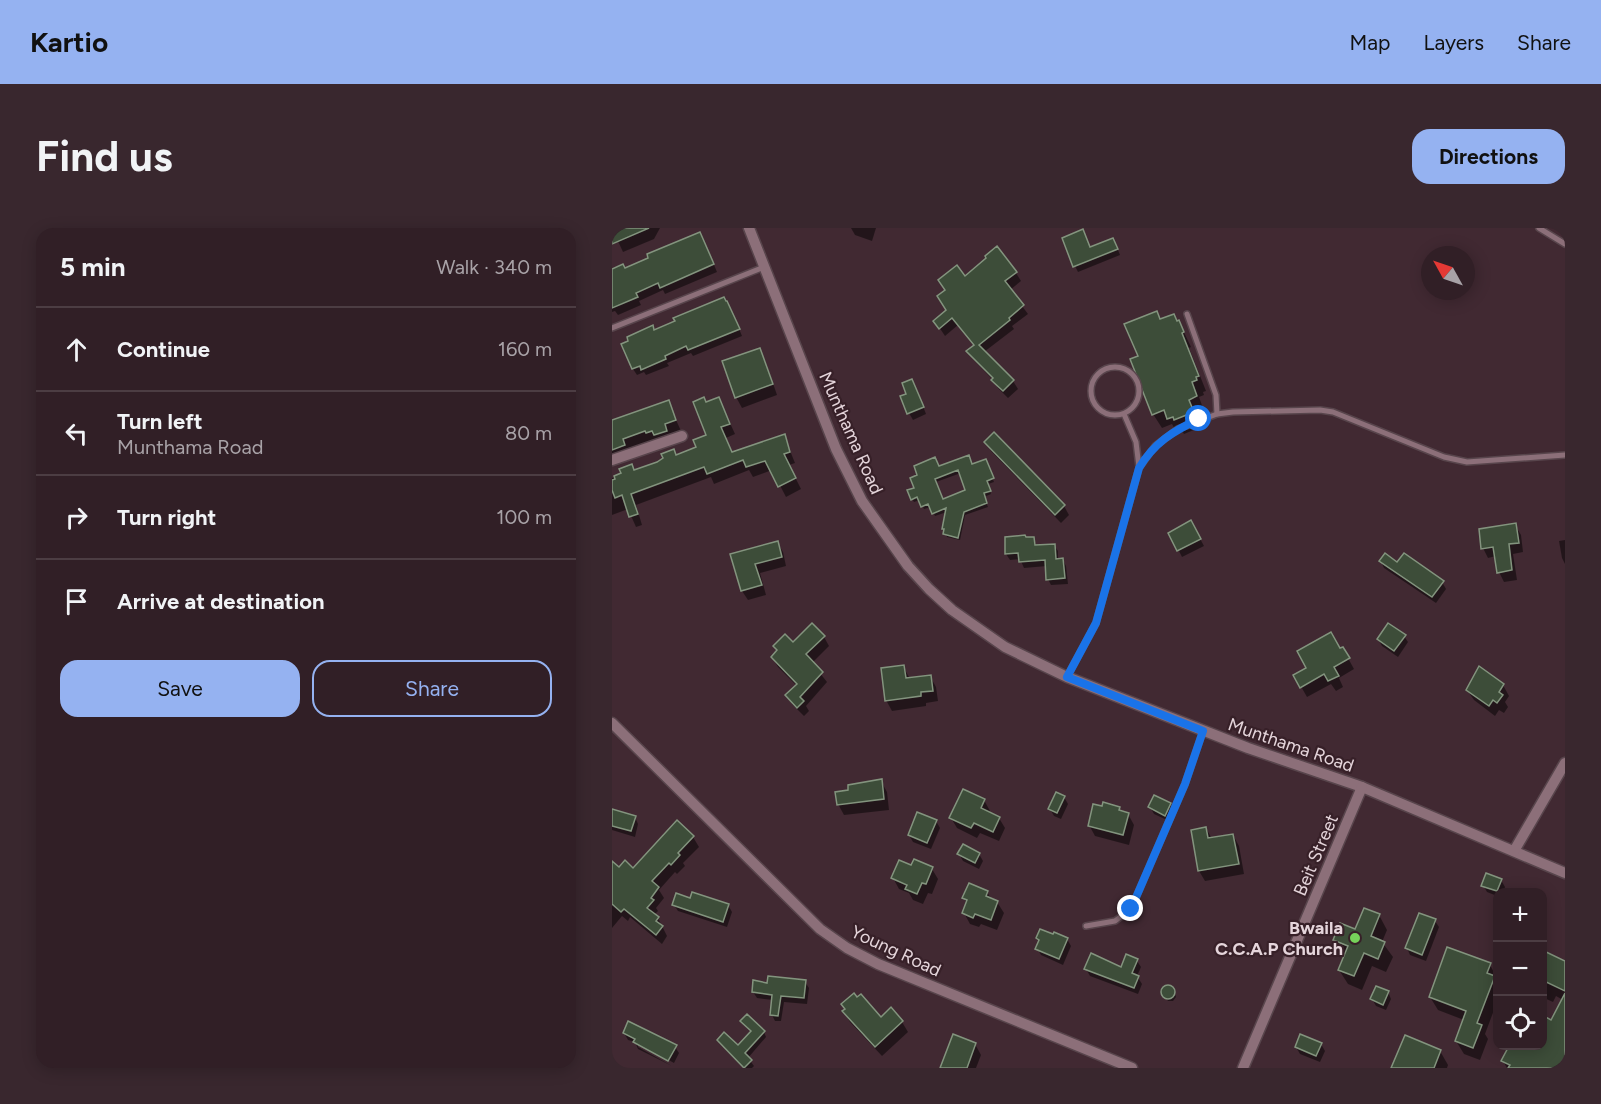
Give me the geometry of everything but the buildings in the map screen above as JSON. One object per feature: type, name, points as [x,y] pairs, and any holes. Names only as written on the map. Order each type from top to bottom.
[{"type":"street","name":"Munthama Road","points":[[749,228],[836,449],[862,501],[908,567],[929,589],[961,616],[1005,647],[1067,677],[1203,731],[1362,787],[1565,873]]},
{"type":"street","points":[[612,460],[682,436]]},
{"type":"street","name":"Young Road","points":[[612,723],[820,929],[836,941],[878,964],[1132,1068]]},
{"type":"street","points":[[1514,851],[1565,763]]},
{"type":"street","name":"Beit Street","points":[[1243,1068],[1362,787]]},
{"type":"lane","points":[[1539,228],[1565,244]]},
{"type":"lane","points":[[612,328],[765,267]]},
{"type":"lane","points":[[1187,314],[1216,395],[1217,414]]},
{"type":"lane","points":[[1107,369],[1125,370],[1135,377],[1138,383],[1137,401],[1134,407],[1124,414],[1105,413],[1093,400],[1094,381],[1107,369]]},
{"type":"lane","points":[[1067,677],[1096,623],[1139,468],[1146,457],[1167,436],[1199,419],[1233,412],[1309,410],[1333,412],[1444,457],[1467,462],[1565,455]]},
{"type":"lane","points":[[1124,414],[1136,442],[1139,468]]},
{"type":"lane","points":[[1086,926],[1115,921],[1131,909],[1185,784],[1203,731]]},
{"type":"place","name":"Bwaila C.C.A.P Church","points":[[1355,938]]},
{"type":"route","points":[[1131,909],[1185,784],[1203,731],[1067,677],[1096,623],[1139,468],[1155,446],[1167,436],[1199,419]]}]
